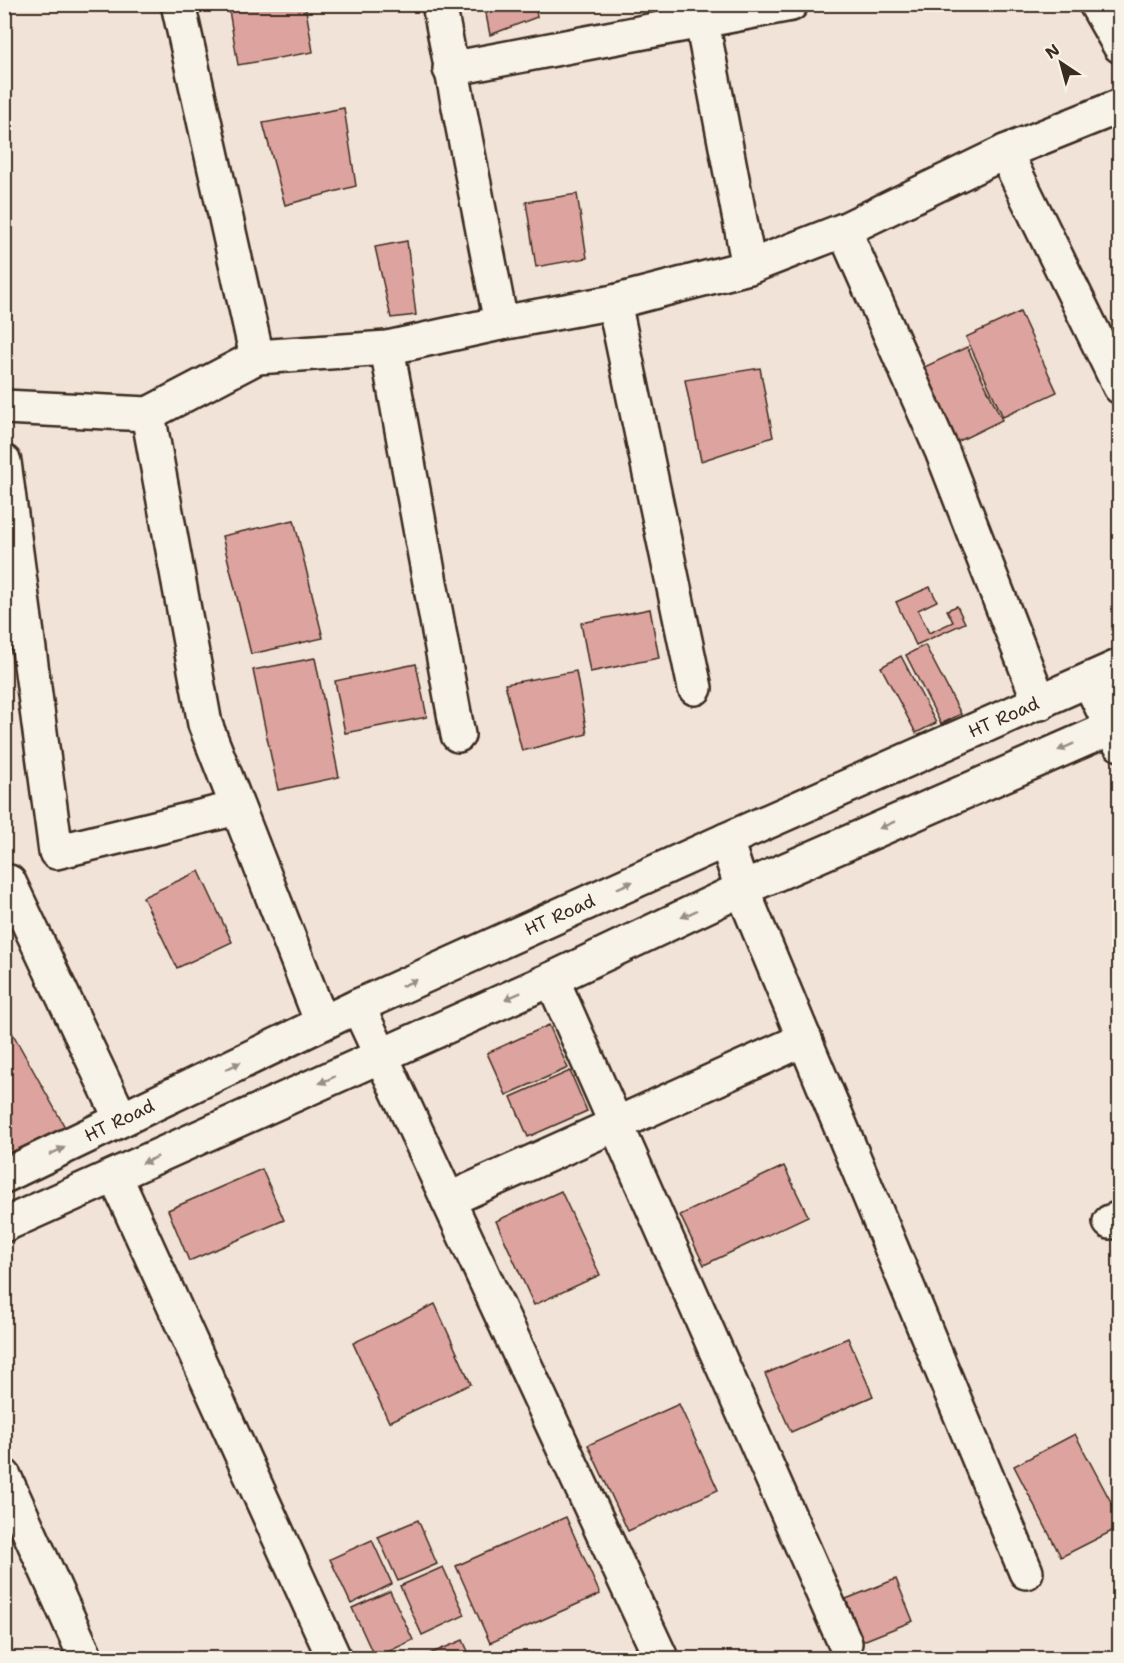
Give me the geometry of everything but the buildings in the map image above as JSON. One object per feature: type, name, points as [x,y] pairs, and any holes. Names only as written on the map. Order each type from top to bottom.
[{"type":"street","points":[[178,4],[257,357]]},
{"type":"street","points":[[439,4],[501,323]]},
{"type":"street","points":[[450,69],[791,4]]},
{"type":"street","points":[[1096,4],[1119,46]]},
{"type":"street","points":[[702,22],[750,267]]},
{"type":"street","points":[[4,407],[148,414],[257,357],[387,348],[501,323],[614,302],[750,267],[844,230],[1005,152],[1119,106]]},
{"type":"street","points":[[1005,152],[1119,387]]},
{"type":"street","points":[[844,230],[942,451],[1040,703]]},
{"type":"street","points":[[614,302],[695,688]]},
{"type":"street","points":[[387,348],[458,735]]},
{"type":"street","points":[[148,414],[205,724],[322,1023]]},
{"type":"street","points":[[4,462],[56,852],[237,808]]},
{"type":"street","name":"HT Road","points":[[4,1176],[358,1006],[1119,666]]},
{"type":"street","points":[[4,1225],[552,979],[742,889],[1117,732],[1089,681]]},
{"type":"street","points":[[726,840],[742,889],[1026,1572]]},
{"type":"street","points":[[9,882],[122,1119]]},
{"type":"street","points":[[552,979],[845,1643]]},
{"type":"street","points":[[358,1006],[662,1659]]},
{"type":"street","points":[[448,1200],[805,1038]]},
{"type":"street","points":[[115,1176],[334,1659]]},
{"type":"street","points":[[4,1476],[86,1659]]}]
